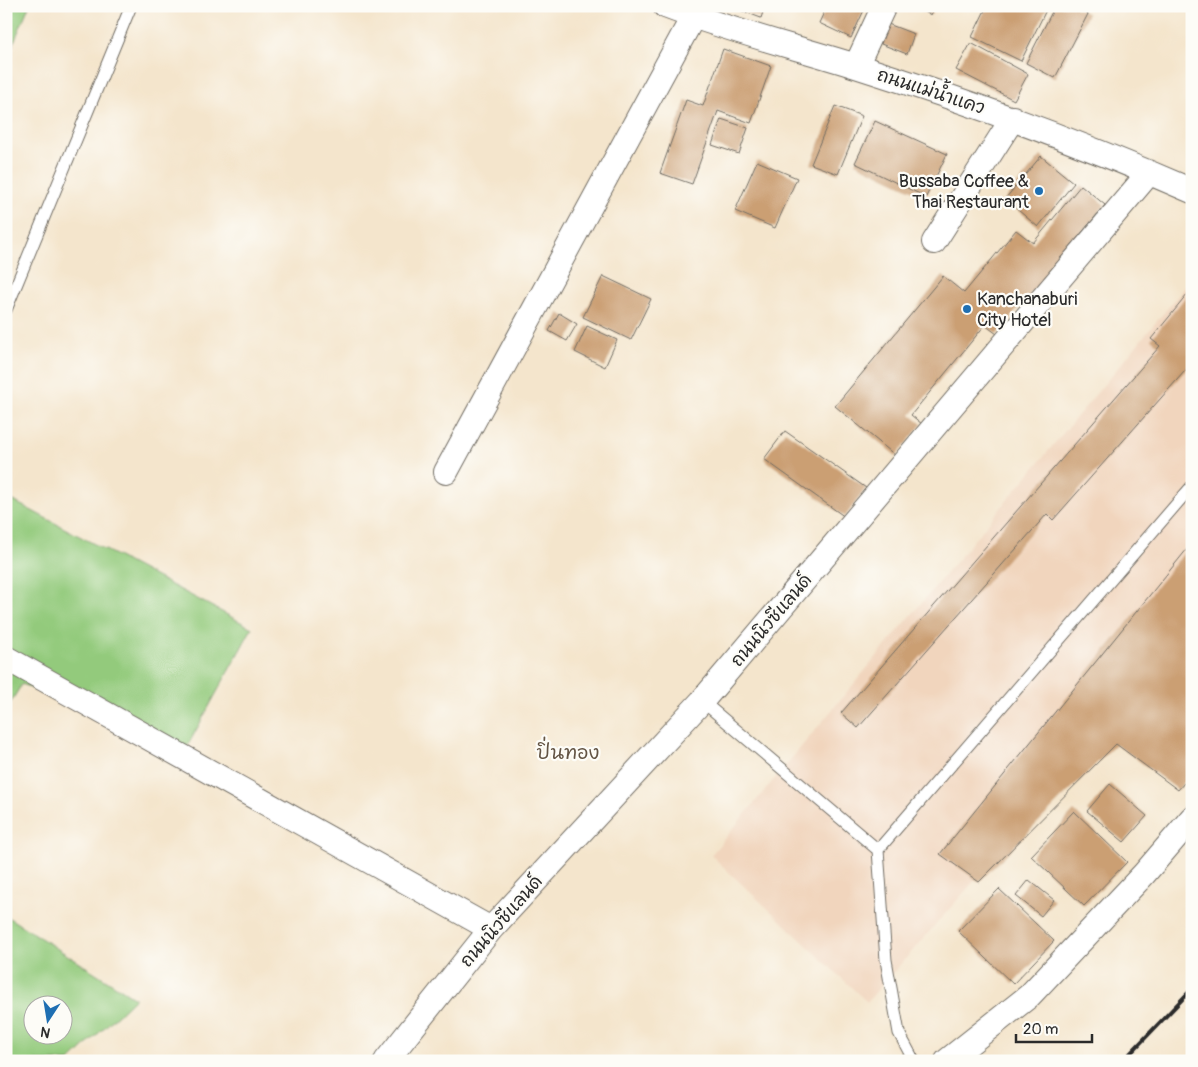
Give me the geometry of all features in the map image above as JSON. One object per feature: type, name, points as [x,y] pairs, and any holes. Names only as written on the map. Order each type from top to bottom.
[{"type":"street","name":"ถนนแม่น้ำแคว","points":[[665,6],[693,17],[856,66],[1013,118],[1192,191]]},
{"type":"street","points":[[856,66],[884,6]]},
{"type":"street","points":[[446,472],[693,17]]},
{"type":"street","points":[[934,242],[1013,118]]},
{"type":"street","name":"ถนนนิวซีแลนด์","points":[[386,1061],[491,929],[702,701],[1150,173]]},
{"type":"street","points":[[6,658],[491,929]]},
{"type":"street","points":[[947,1061],[1029,996],[1144,874],[1192,818]]},
{"type":"lane","points":[[6,310],[131,6]]},
{"type":"lane","points":[[914,1061],[899,1033],[886,960],[878,850],[1192,486]]},
{"type":"lane","points":[[702,701],[878,850]]},
{"type":"shaded area","points":[[1192,279],[1192,635],[867,1002],[711,855]]},
{"type":"green space","points":[[6,6],[29,6],[6,61]]},
{"type":"green space","points":[[6,497],[252,628],[182,756],[22,684],[6,710]]},
{"type":"green space","points":[[6,916],[135,998],[70,1061],[6,1061]]},
{"type":"building","points":[[729,6],[765,6],[761,18]]},
{"type":"building","points":[[827,6],[866,6],[851,38],[819,23]]},
{"type":"building","points":[[913,6],[935,6],[931,15]]},
{"type":"building","points":[[987,6],[1048,6],[1021,61],[972,37]]},
{"type":"building","points":[[1055,6],[1073,6],[1088,14],[1055,78],[1026,63]]},
{"type":"building","points":[[888,24],[914,34],[907,54],[881,44]]},
{"type":"building","points":[[971,43],[1028,74],[1014,100],[956,70]]},
{"type":"building","points":[[723,49],[771,66],[751,123],[718,111],[692,184],[660,173],[686,100],[703,106]]},
{"type":"building","points":[[835,106],[862,116],[838,174],[811,164]]},
{"type":"building","points":[[721,119],[748,128],[739,154],[712,145]]},
{"type":"building","points":[[875,121],[947,154],[926,197],[855,163]]},
{"type":"building","name":"Bussaba Coffee & Thai Restaurant","points":[[1041,156],[1074,183],[1038,227],[1005,199]]},
{"type":"building","points":[[757,161],[797,178],[775,228],[735,211]]},
{"type":"building","name":"Kanchanaburi City Hotel","points":[[1081,185],[1105,205],[997,334],[985,325],[911,415],[922,424],[896,456],[835,406],[943,276],[964,293],[1016,230],[1033,243]]},
{"type":"building","points":[[603,276],[651,299],[631,340],[583,317]]},
{"type":"building","points":[[1192,289],[1192,363],[1053,520],[1047,514],[858,728],[841,713],[1160,346],[1151,339]]},
{"type":"building","points":[[559,313],[577,324],[567,341],[549,331]]},
{"type":"building","points":[[587,326],[617,340],[605,367],[575,352]]},
{"type":"building","points":[[785,431],[866,488],[845,517],[764,459]]},
{"type":"building","points":[[1192,543],[1192,774],[1178,790],[1116,744],[979,882],[940,854]]},
{"type":"building","points":[[1110,784],[1147,816],[1124,842],[1087,811]]},
{"type":"building","points":[[1074,811],[1127,862],[1084,906],[1031,856]]},
{"type":"building","points":[[1029,880],[1054,900],[1041,916],[1016,896]]},
{"type":"building","points":[[999,889],[1054,941],[1013,984],[958,931]]},
{"type":"railway","points":[[1123,1061],[1192,989]]},
{"type":"place","name":"Bussaba Coffee & Thai Restaurant","points":[[1039,191]]},
{"type":"place","name":"Kanchanaburi City Hotel","points":[[967,309]]},
{"type":"district","name":"ปิ่นทอง","points":[[568,752]]}]
